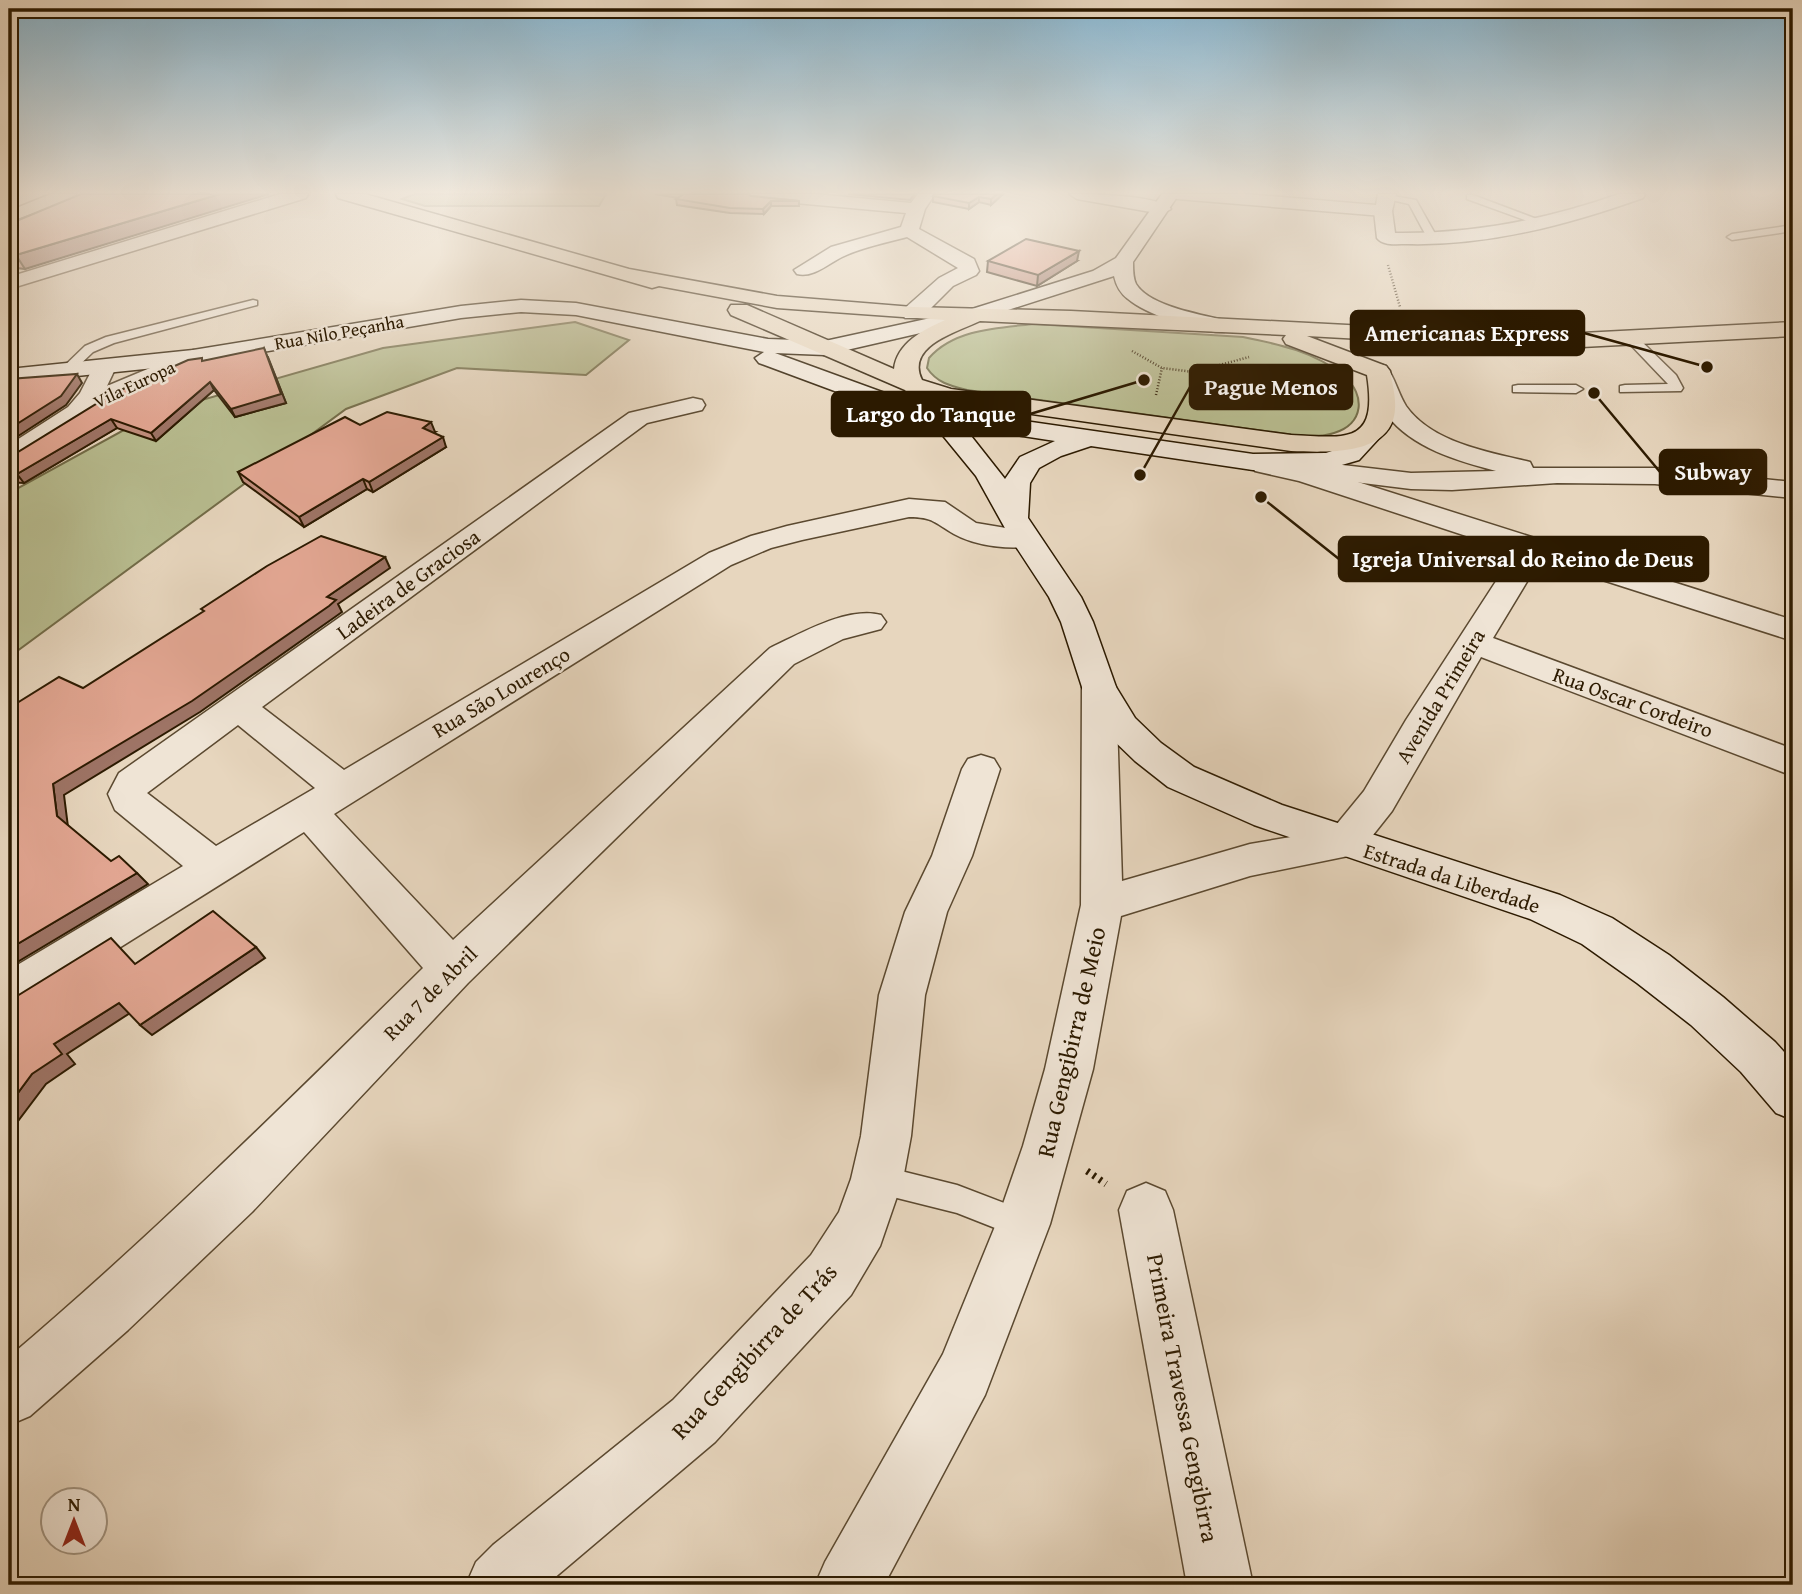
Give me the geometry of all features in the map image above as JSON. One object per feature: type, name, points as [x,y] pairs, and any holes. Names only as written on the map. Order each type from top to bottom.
[{"type":"main road","points":[[606,268],[751,314],[917,388],[978,401],[1291,443],[1343,442],[1369,435],[1381,421],[1393,364]]},
{"type":"main road","points":[[629,275],[777,302],[913,313],[1071,317],[1543,342]]},
{"type":"main road","points":[[940,416],[908,378],[905,367],[907,359],[920,342],[977,314]]},
{"type":"main road","points":[[1220,326],[1296,340],[1393,364],[1433,348],[1793,329]]},
{"type":"street","points":[[9,283],[57,268]]},
{"type":"street","points":[[804,271],[808,268]]},
{"type":"street","points":[[913,313],[936,289],[970,268]]},
{"type":"street","name":"Rua Nilo Peçanha","points":[[9,376],[193,357],[493,307],[550,306],[576,309],[768,346],[825,348],[977,314],[1080,283],[1110,268]]},
{"type":"street","points":[[1123,268],[1124,279],[1134,294],[1167,311],[1220,326]]},
{"type":"street","name":"Rua Nilo Peçanha","points":[[668,328],[814,375],[884,401],[940,416],[1253,462]]},
{"type":"street","name":"Vila Europa","points":[[9,456],[109,394],[193,357]]},
{"type":"street","points":[[1393,364],[1398,411],[1411,424],[1434,439],[1491,470]]},
{"type":"street","name":"Vila Europa","points":[[76,412],[91,395],[104,367]]},
{"type":"street","name":"Ladeira de Graciosa","points":[[214,868],[130,800],[127,794],[132,783],[638,418],[693,405]]},
{"type":"street","name":"Rua Gengibirra de Meio","points":[[848,1585],[964,1374],[1023,1224],[1069,1069],[1102,905],[1099,687],[1077,622],[1065,597],[973,453],[940,416]]},
{"type":"street","points":[[1253,462],[1328,461],[1350,454],[1369,435]]},
{"type":"street","points":[[973,453],[1001,463],[1029,462],[1059,448],[1088,439]]},
{"type":"street","points":[[1020,529],[1013,489],[1021,471],[1029,462]]},
{"type":"street","points":[[1253,462],[1356,475],[1452,482],[1491,470],[1557,475],[1673,477],[1793,490]]},
{"type":"street","points":[[1253,462],[1307,475],[1793,631]]},
{"type":"street","points":[[1452,482],[1467,526]]},
{"type":"street","name":"Rua São Lourenço","points":[[9,993],[720,559],[761,542],[827,524],[923,508],[935,508],[966,529],[985,535],[1020,529]]},
{"type":"street","name":"Avenida Primeira","points":[[1345,843],[1378,801],[1532,547]]},
{"type":"street","name":"Rua 7 de Abril","points":[[9,1395],[108,1310],[233,1193],[452,969],[782,656],[832,631],[870,622]]},
{"type":"street","name":"Rua Oscar Cordeiro","points":[[1473,642],[1793,763]]},
{"type":"street","name":"Estrada da Liberdade","points":[[1099,687],[1122,727],[1147,752],[1181,777],[1268,816],[1545,907],[1597,931],[1653,969],[1707,1011],[1758,1057],[1793,1097]]},
{"type":"street","points":[[239,707],[342,789]]},
{"type":"street","name":"Rua Gengibirra de Trás","points":[[499,1585],[694,1421],[831,1275],[861,1227],[877,1179],[887,1136],[902,995],[926,912],[952,856],[981,769]]},
{"type":"street","points":[[307,810],[452,969]]},
{"type":"street","points":[[1102,905],[1250,860],[1345,843]]},
{"type":"street","name":"Primeira Travessa Gengibirra","points":[[1146,1210],[1220,1585]]},
{"type":"lane","points":[[65,371],[89,349],[110,340],[253,303]]},
{"type":"lane","points":[[1625,389],[1676,388],[1671,378],[1632,339]]},
{"type":"lane","points":[[1518,389],[1576,389]]},
{"type":"lane","points":[[877,1179],[957,1199],[1023,1224]]},
{"type":"path","points":[[1389,270],[1408,334]]},
{"type":"path","points":[[1194,372],[1260,354]]},
{"type":"path","points":[[1048,1146],[1146,1210]]},
{"type":"green space","points":[[575,322],[629,340],[586,375],[457,368],[346,409],[9,657],[9,493],[153,414],[383,348]]},
{"type":"green space","points":[[1034,324],[1243,337],[1283,346],[1309,355],[1344,376],[1356,392],[1356,416],[1344,429],[1334,433],[1300,435],[967,390],[940,380],[927,368],[929,358],[951,341],[977,332]]},
{"type":"building","points":[[1014,268],[1049,268],[1038,275]]},
{"type":"building","points":[[264,348],[281,394],[231,409],[210,382],[151,433],[111,419],[17,474],[9,473],[9,456],[114,393],[188,360],[202,358],[202,361]]},
{"type":"building","points":[[77,374],[61,396],[9,429],[9,379]]},
{"type":"building","points":[[387,412],[431,422],[423,428],[443,437],[369,482],[363,479],[299,517],[238,472],[345,417],[360,425]]},
{"type":"building","points":[[321,536],[385,557],[327,597],[336,600],[329,606],[192,701],[53,784],[57,816],[111,861],[119,856],[137,873],[9,949],[9,708],[59,677],[83,688],[204,611],[201,609],[267,566]]},
{"type":"building","points":[[213,911],[256,947],[140,1025],[119,1003],[54,1044],[62,1054],[32,1074],[9,1105],[9,1001],[111,938],[135,964]]},
{"type":"place","name":"Americanas Express","points":[[1707,367]]},
{"type":"place","name":"Largo do Tanque","points":[[1144,380]]},
{"type":"place","name":"Subway","points":[[1594,393]]},
{"type":"place","name":"Pague Menos","points":[[1140,475]]},
{"type":"place","name":"Igreja Universal do Reino de Deus","points":[[1261,497]]}]
